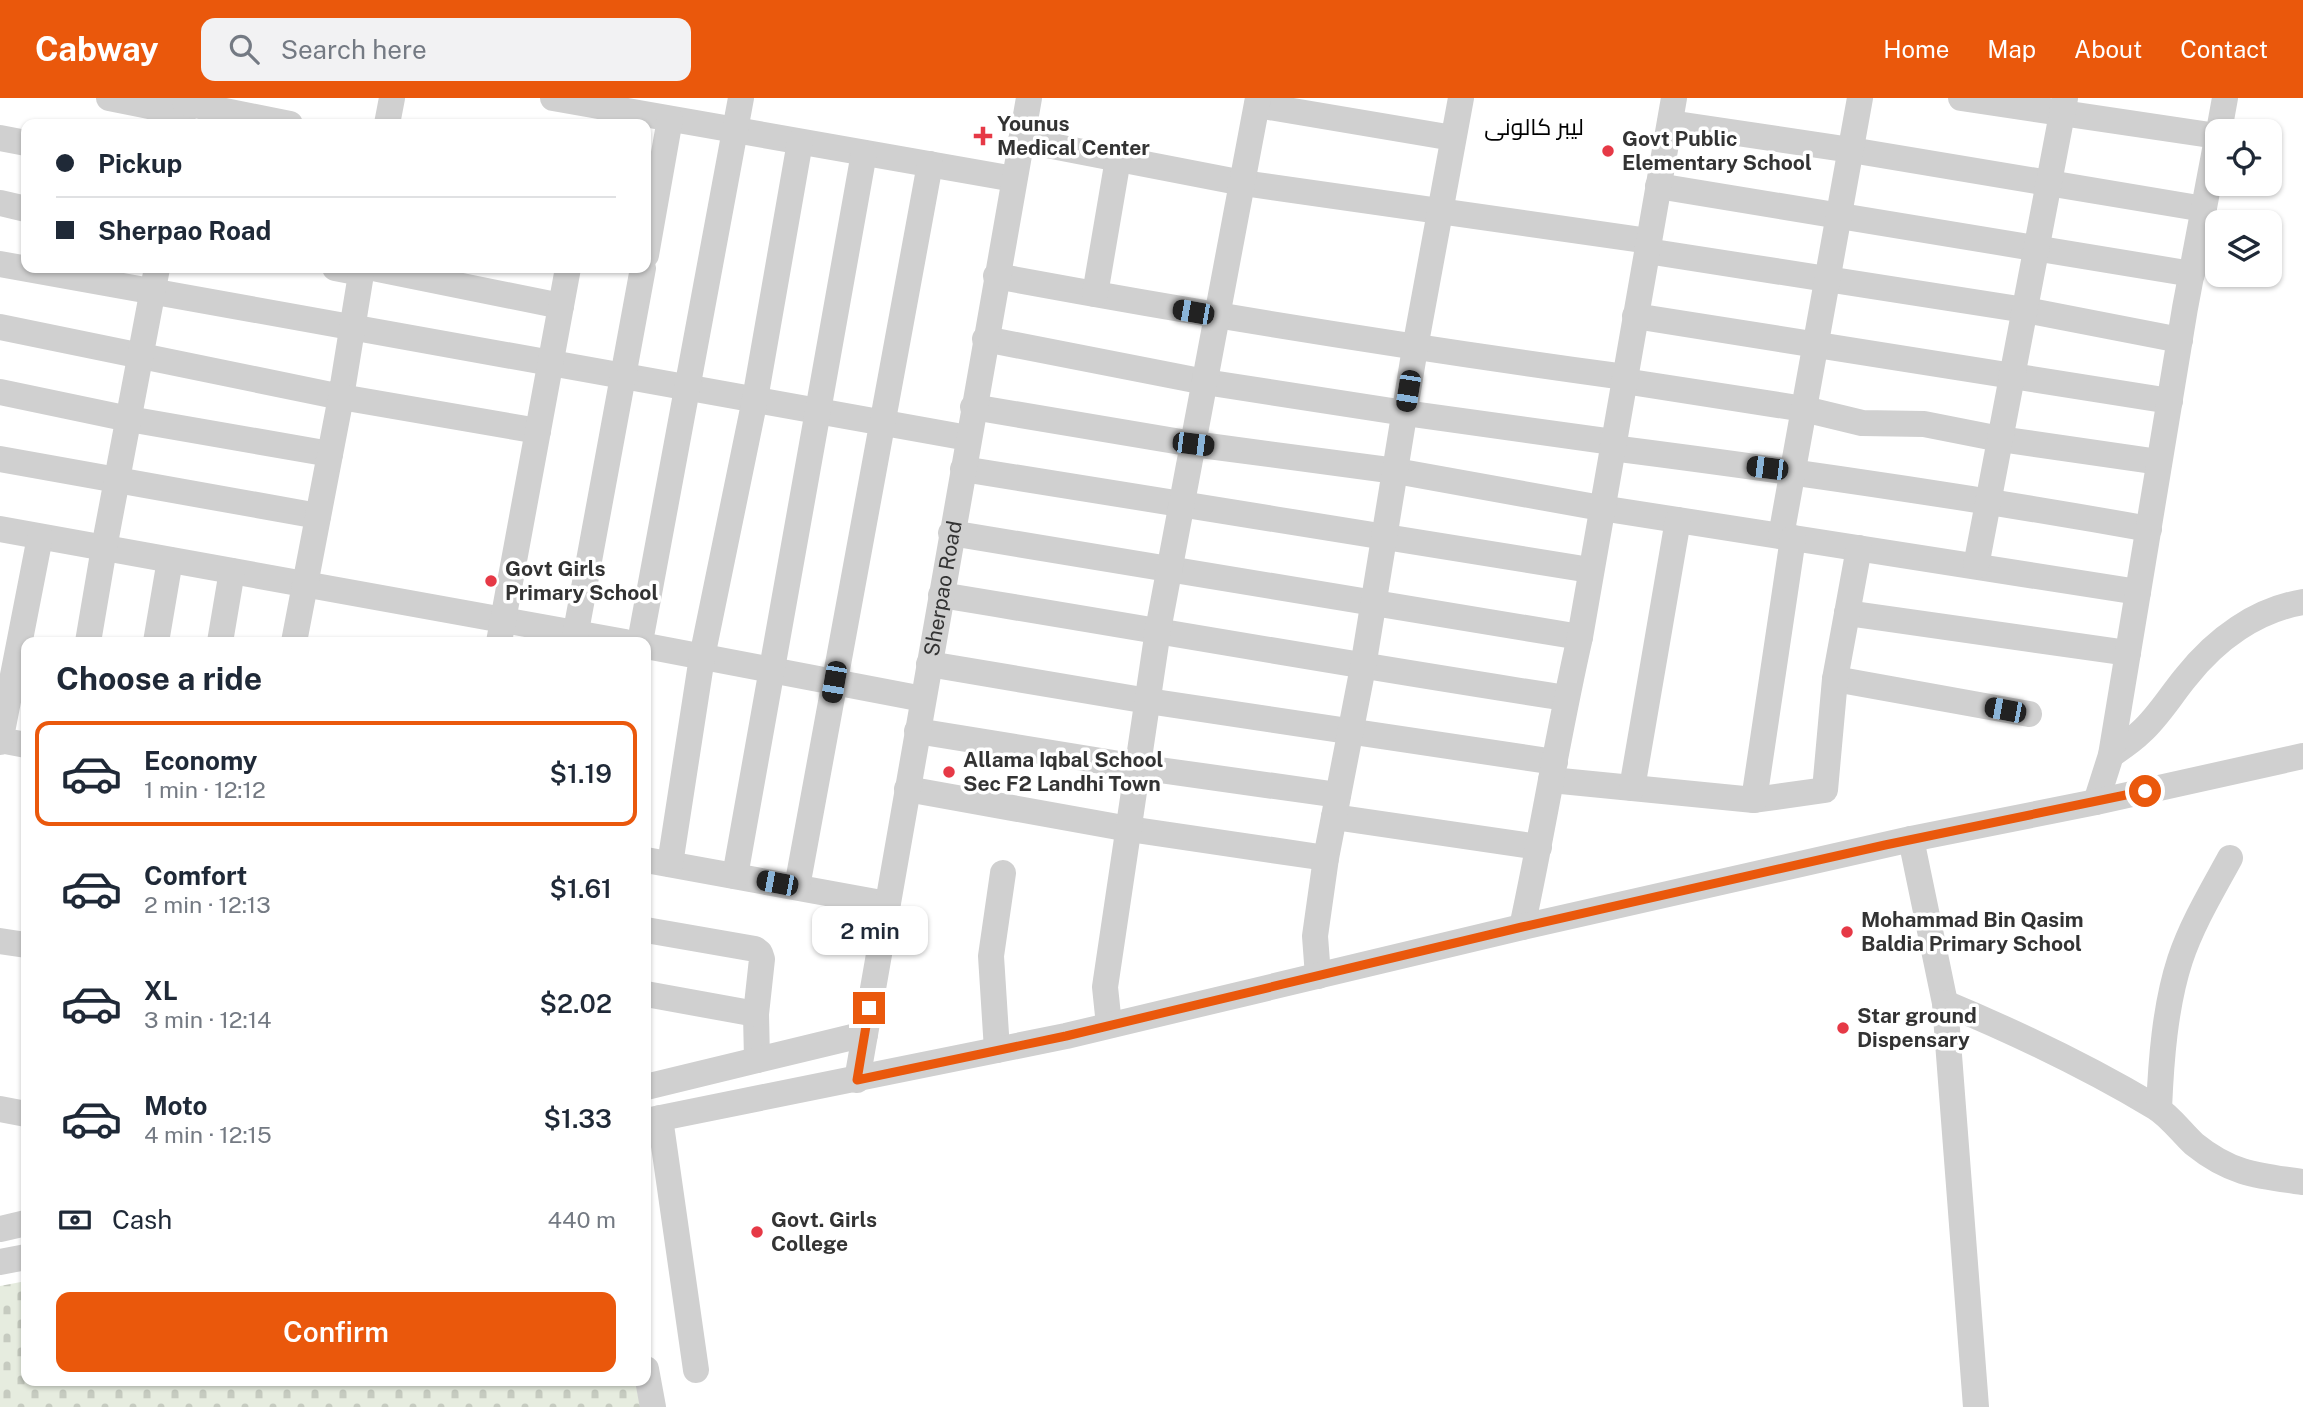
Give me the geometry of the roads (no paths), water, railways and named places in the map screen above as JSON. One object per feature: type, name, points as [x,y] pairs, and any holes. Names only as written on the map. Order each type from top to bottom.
[{"type":"street","points":[[109,98],[252,119]]},
{"type":"street","points":[[388,119],[391,98]]},
{"type":"street","points":[[553,98],[596,115],[643,106],[670,119],[1014,179]]},
{"type":"street","points":[[641,637],[741,98]]},
{"type":"street","name":"Sherpao Road","points":[[857,1080],[1029,98]]},
{"type":"street","points":[[1318,976],[1315,936],[1326,858],[1363,667],[1415,348],[1461,98]]},
{"type":"street","points":[[1754,800],[1793,471],[1860,98]]},
{"type":"street","points":[[1961,98],[2064,106],[2205,133]]},
{"type":"street","points":[[2221,119],[2225,98]]},
{"type":"street","points":[[1109,1025],[1105,987],[1158,631],[1257,101],[1453,138]]},
{"type":"street","points":[[1976,566],[2064,106]]},
{"type":"street","points":[[1522,927],[1580,637],[1672,110],[1851,150],[2204,208]]},
{"type":"street","points":[[651,227],[670,119]]},
{"type":"street","points":[[0,138],[21,142]]},
{"type":"street","points":[[1021,140],[1243,183],[1440,211],[1827,279],[2025,310],[2180,340]]},
{"type":"street","points":[[800,142],[755,399],[658,862],[887,904]]},
{"type":"street","points":[[735,876],[864,153]]},
{"type":"street","points":[[1095,294],[1118,159]]},
{"type":"street","points":[[797,887],[930,164]]},
{"type":"street","points":[[1658,186],[2192,274]]},
{"type":"street","points":[[2096,802],[2111,755],[2206,196]]},
{"type":"street","points":[[0,204],[21,208]]},
{"type":"street","points":[[0,264],[21,266]]},
{"type":"street","points":[[93,273],[155,279],[352,327],[968,438]]},
{"type":"street","points":[[295,637],[352,327],[365,273]]},
{"type":"street","points":[[387,273],[561,306]]},
{"type":"street","points":[[501,631],[567,273]]},
{"type":"street","points":[[575,637],[642,273]]},
{"type":"street","points":[[996,276],[1217,317],[1804,409],[1862,424],[1924,424],[2000,439],[2160,463]]},
{"type":"street","points":[[89,637],[155,279]]},
{"type":"street","points":[[1635,316],[2170,401]]},
{"type":"street","points":[[0,327],[341,397],[538,431]]},
{"type":"street","points":[[985,339],[1205,382],[1989,501],[2149,529]]},
{"type":"street","points":[[0,392],[129,419],[330,454]]},
{"type":"street","points":[[973,407],[1193,444],[1396,471],[1601,508],[2138,592]]},
{"type":"street","points":[[0,459],[317,516]]},
{"type":"street","points":[[963,469],[1590,570]]},
{"type":"street","points":[[1632,788],[1678,520]]},
{"type":"street","points":[[0,530],[304,584],[501,631],[564,637]]},
{"type":"street","points":[[951,533],[1580,637]]},
{"type":"street","points":[[21,744],[0,740],[40,537]]},
{"type":"street","points":[[929,664],[1148,701],[1351,731],[1632,788],[1754,800],[1825,790],[1835,679],[1859,548]]},
{"type":"street","points":[[157,637],[170,560]]},
{"type":"street","points":[[221,637],[232,571]]},
{"type":"street","points":[[941,595],[1363,667],[1566,698]]},
{"type":"street","points":[[2111,755],[2142,731],[2189,673],[2232,632],[2258,615],[2303,602]]},
{"type":"street","points":[[1847,613],[2128,653]]},
{"type":"street","points":[[651,647],[923,699]]},
{"type":"street","points":[[1835,679],[2029,714]]},
{"type":"street","points":[[917,731],[1138,767],[1539,847]]},
{"type":"street","points":[[696,1370],[653,1120],[997,1050],[1911,839],[2096,802],[2303,756]]},
{"type":"street","points":[[907,789],[1129,830],[1326,858]]},
{"type":"street","points":[[1911,839],[1945,1003],[1976,1407]]},
{"type":"street","points":[[2159,1109],[2160,1071],[2180,960],[2230,858]]},
{"type":"street","points":[[997,1050],[992,956],[1003,873]]},
{"type":"street","points":[[651,931],[755,949],[760,953],[762,959],[756,1013],[757,1060]]},
{"type":"street","points":[[0,941],[21,944]]},
{"type":"street","points":[[651,995],[756,1013]]},
{"type":"street","points":[[1945,1003],[2070,1059],[2159,1109],[2193,1143],[2220,1164],[2246,1173],[2303,1182]]},
{"type":"street","points":[[651,1086],[864,1034]]},
{"type":"street","points":[[0,1109],[21,1113]]},
{"type":"street","points":[[0,1229],[21,1224]]},
{"type":"street","points":[[0,1262],[21,1258]]},
{"type":"street","points":[[649,1386],[653,1407]]},
{"type":"place","name":"Younus Medical Center","points":[[983,136]]},
{"type":"place","name":"Govt Public Elementary School","points":[[1608,151]]},
{"type":"place","name":"Govt Girls Primary School","points":[[491,581]]},
{"type":"place","name":"Allama Iqbal School Sec F2 Landhi Town","points":[[949,772]]},
{"type":"place","name":"Mohammad Bin Qasim Baldia Primary School","points":[[1847,932]]},
{"type":"place","name":"Star ground Dispensary","points":[[1843,1028]]},
{"type":"place","name":"Govt. Girls College","points":[[757,1232]]},
{"type":"district","name":"لیبر کالونی","points":[[1534,127]]}]
